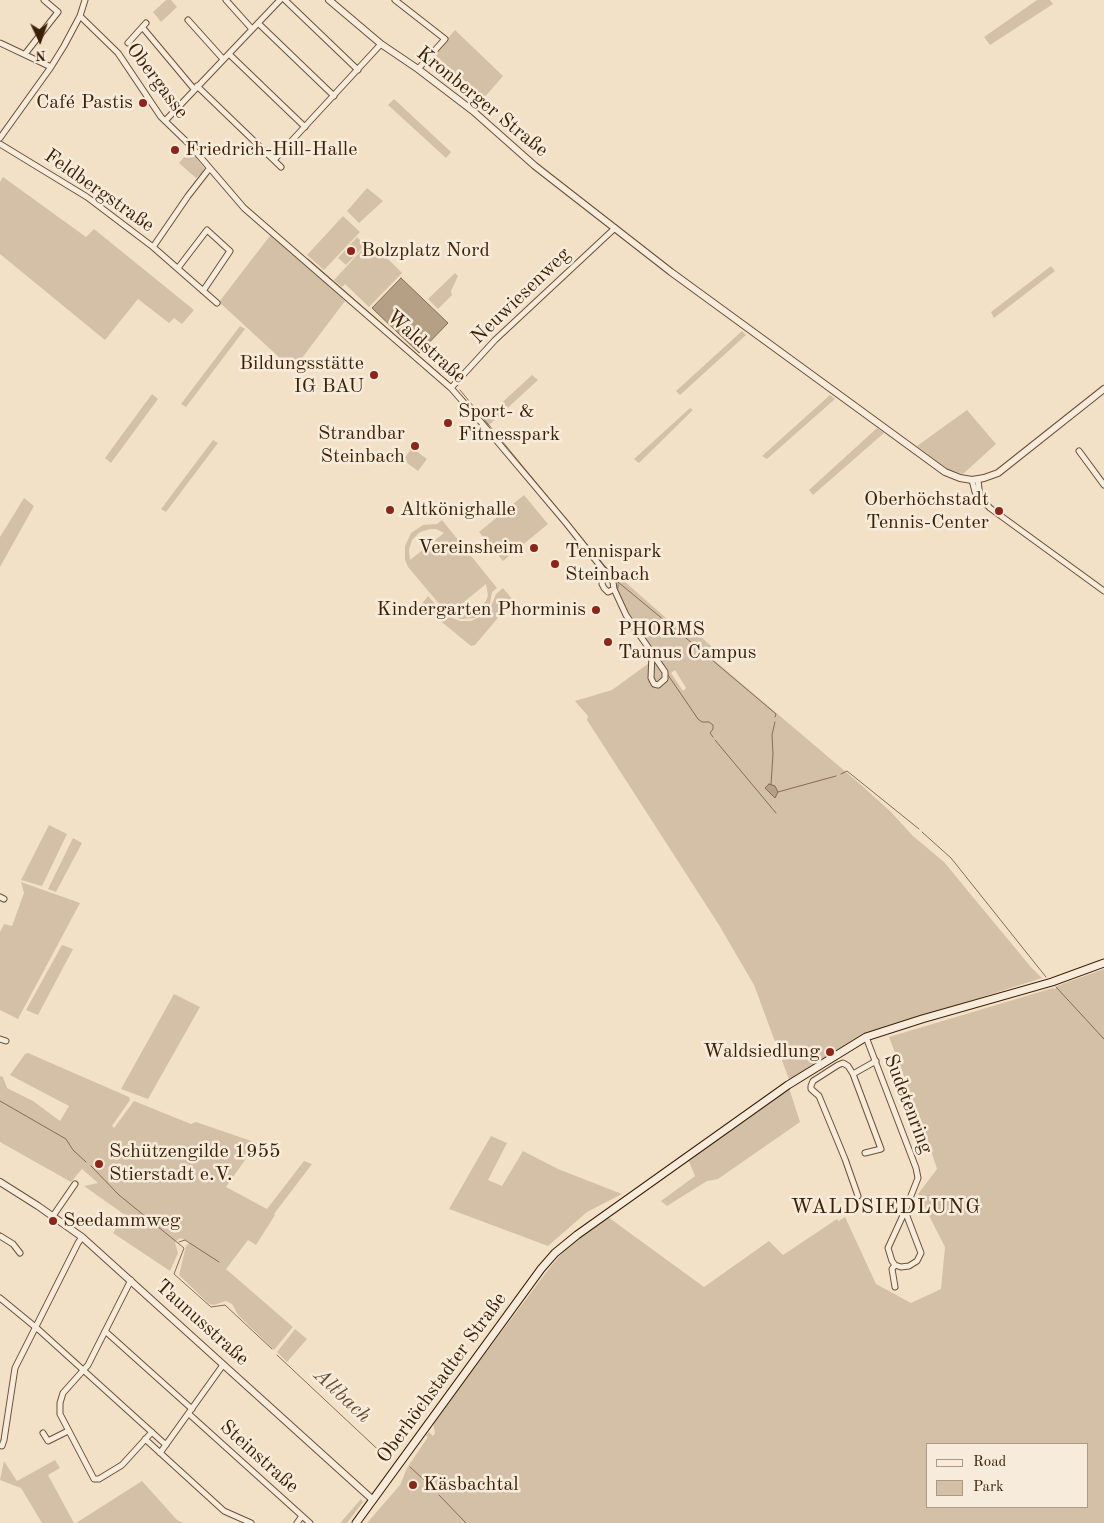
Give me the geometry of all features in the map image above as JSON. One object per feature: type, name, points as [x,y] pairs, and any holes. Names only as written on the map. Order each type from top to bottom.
[{"type":"main road","name":"Oberhöchstadter Straße","points":[[356,1523],[516,1303],[555,1252],[576,1235],[788,1085],[866,1037],[922,1018],[1052,982],[1104,963]]},
{"type":"street","points":[[25,54],[58,12],[44,0]]},
{"type":"street","points":[[0,138],[51,67],[80,16],[85,0]]},
{"type":"street","points":[[226,0],[252,29]]},
{"type":"street","points":[[165,121],[280,0]]},
{"type":"street","points":[[285,0],[358,70]]},
{"type":"street","name":"Kronberger Straße","points":[[329,0],[381,44],[418,69],[473,111],[535,166],[723,312],[936,466],[954,476],[975,480]]},
{"type":"street","points":[[395,0],[445,39],[418,69]]},
{"type":"street","name":"Obergasse","points":[[80,16],[118,53],[165,121],[190,145],[208,169],[244,208],[271,230]]},
{"type":"street","points":[[188,20],[223,59]]},
{"type":"street","points":[[258,23],[334,96]]},
{"type":"street","points":[[128,43],[145,26],[195,88],[281,166]]},
{"type":"street","points":[[0,43],[51,67]]},
{"type":"street","points":[[274,160],[381,44]]},
{"type":"street","points":[[228,54],[305,127]]},
{"type":"street","name":"Feldbergstraße","points":[[0,144],[83,195],[153,247],[217,303]]},
{"type":"street","points":[[153,247],[208,169]]},
{"type":"street","name":"Neuwiesenweg","points":[[451,388],[495,340],[615,228]]},
{"type":"street","points":[[178,268],[207,230],[230,251],[203,291]]},
{"type":"street","name":"Waldstraße","points":[[271,230],[451,388],[613,582],[614,589],[626,615],[665,672],[663,682],[658,685],[654,684],[650,678],[652,654]]},
{"type":"street","points":[[1104,389],[1004,469],[992,476],[975,480],[980,498],[990,508],[1104,590]]},
{"type":"street","points":[[1079,451],[1104,485]]},
{"type":"street","name":"Waldstraße","points":[[604,570],[602,584],[604,588],[608,592],[614,589]]},
{"type":"street","name":"Sudetenring","points":[[866,1037],[916,1168],[918,1178],[888,1248],[889,1255],[895,1265],[892,1269],[896,1287]]},
{"type":"street","points":[[0,1039],[6,1041]]},
{"type":"street","points":[[853,1074],[876,1061]]},
{"type":"street","points":[[858,1196],[818,1096],[811,1089],[813,1081],[843,1063],[848,1066],[853,1074],[880,1149],[865,1153]]},
{"type":"street","name":"Taunusstraße","points":[[0,1182],[82,1237],[373,1500]]},
{"type":"street","points":[[53,1216],[75,1184]]},
{"type":"street","points":[[895,1265],[901,1267],[909,1266],[917,1261],[921,1253],[905,1211]]},
{"type":"street","points":[[0,1236],[13,1244],[20,1253]]},
{"type":"street","points":[[2,1446],[13,1372],[82,1237]]},
{"type":"street","points":[[130,1280],[84,1371],[63,1393],[60,1403],[60,1414],[94,1479],[98,1479],[122,1465],[152,1432]]},
{"type":"street","points":[[0,1298],[36,1327],[166,1445]]},
{"type":"street","name":"Steinstraße","points":[[105,1331],[310,1523]]},
{"type":"street","points":[[160,1453],[223,1364]]},
{"type":"street","points":[[43,1433],[48,1442],[68,1431]]},
{"type":"street","points":[[146,1439],[225,1512],[251,1523]]},
{"type":"street","points":[[297,1523],[302,1516]]},
{"type":"green space","points":[[166,0],[171,0],[177,7],[161,22],[153,12]]},
{"type":"green space","points":[[1037,0],[1050,0],[1053,4],[990,45],[984,37]]},
{"type":"green space","points":[[455,30],[503,76],[484,98],[434,54]]},
{"type":"green space","points":[[394,99],[451,152],[446,158],[388,105]]},
{"type":"green space","points":[[189,151],[204,168],[203,172],[196,178],[179,163]]},
{"type":"green space","points":[[3,177],[86,237],[94,229],[194,310],[182,324],[174,318],[169,323],[138,299],[105,340],[0,254],[0,182]]},
{"type":"green space","points":[[367,188],[383,201],[359,223],[347,211]]},
{"type":"green space","points":[[343,216],[360,232],[324,270],[307,255]]},
{"type":"green space","points":[[273,234],[345,301],[293,370],[219,302]]},
{"type":"green space","name":"Bolzplatz Nord","points":[[357,237],[365,245],[346,265],[338,258]]},
{"type":"green space","points":[[370,241],[402,273],[369,307],[345,284],[342,287],[334,280]]},
{"type":"green space","points":[[1051,266],[1055,271],[994,318],[991,312]]},
{"type":"green space","points":[[455,273],[458,276],[451,291],[452,295],[438,309],[428,299]]},
{"type":"green space","points":[[240,326],[245,329],[186,407],[181,404]]},
{"type":"green space","points":[[742,331],[746,335],[680,395],[676,391]]},
{"type":"green space","points":[[532,375],[538,380],[487,427],[482,421]]},
{"type":"green space","points":[[152,394],[158,399],[111,463],[105,458]]},
{"type":"green space","points":[[830,395],[835,399],[767,459],[762,456]]},
{"type":"green space","points":[[690,408],[693,410],[639,463],[634,459]]},
{"type":"green space","points":[[967,410],[996,444],[963,474],[949,470],[917,446]]},
{"type":"green space","points":[[877,428],[884,433],[813,495],[809,490]]},
{"type":"green space","points":[[213,440],[218,443],[166,512],[161,509]]},
{"type":"green space","points":[[412,448],[427,459],[418,471],[403,460]]},
{"type":"green space","points":[[524,495],[548,524],[503,561],[479,532]]},
{"type":"green space","points":[[24,498],[34,506],[0,567],[0,537]]},
{"type":"green space","points":[[442,520],[497,588],[492,592],[487,608],[475,618],[460,619],[446,612],[408,567],[405,560],[405,546],[411,533],[423,525],[437,524]],"holes":[[[436,529],[444,533],[410,560],[409,550],[412,540],[420,532]],[[486,584],[488,595],[486,601],[479,609],[464,615],[453,611]]]},
{"type":"green space","points":[[623,580],[684,634],[693,630],[718,652],[714,660],[859,783],[891,812],[913,836],[944,862],[1042,978],[863,1035],[790,1082],[754,985],[719,925],[587,720],[588,716],[575,701],[612,690],[656,658],[624,609],[615,588]],"holes":[[[675,670],[686,688],[683,691],[671,673]]]},
{"type":"green space","points":[[503,588],[513,600],[475,645],[471,646],[421,605],[428,596],[445,615],[460,621],[471,621],[485,614],[496,594]]},
{"type":"green space","points":[[49,825],[67,834],[42,886],[21,880]]},
{"type":"green space","points":[[73,838],[82,843],[56,892],[48,889]]},
{"type":"green space","points":[[21,882],[80,903],[18,1019],[0,1010],[0,932],[4,924],[12,926],[24,893]]},
{"type":"green space","points":[[62,945],[73,949],[38,1015],[26,1010]]},
{"type":"green space","points":[[1104,969],[1104,1523],[367,1523],[400,1485],[407,1468],[428,1437],[426,1435],[429,1432],[433,1436],[435,1433],[433,1423],[551,1266],[568,1246],[608,1217],[704,1287],[769,1241],[783,1255],[837,1219],[839,1222],[845,1217],[876,1284],[911,1303],[941,1289],[945,1247],[918,1194],[937,1169],[922,1123],[889,1037],[1053,988],[1055,989],[1057,986]]},
{"type":"green space","points":[[174,994],[200,1007],[148,1099],[121,1089]]},
{"type":"green space","points":[[28,1053],[129,1097],[130,1100],[112,1126],[114,1128],[134,1101],[191,1124],[196,1122],[257,1143],[226,1187],[267,1209],[304,1161],[312,1164],[274,1214],[256,1245],[248,1240],[226,1269],[293,1327],[274,1350],[238,1315],[232,1304],[226,1301],[214,1305],[209,1304],[179,1275],[186,1246],[190,1242],[180,1238],[175,1242],[178,1253],[170,1271],[113,1233],[125,1215],[84,1186],[98,1183],[82,1169],[71,1182],[0,1142],[0,1076],[3,1077],[7,1088],[33,1101],[60,1121],[69,1106],[10,1075],[25,1054]]},
{"type":"green space","points":[[788,1085],[800,1122],[718,1179],[707,1181],[667,1206],[661,1201],[695,1176],[687,1157]]},
{"type":"green space","points":[[491,1136],[507,1143],[488,1180],[502,1186],[523,1151],[558,1169],[622,1194],[587,1212],[548,1246],[449,1209]]},
{"type":"green space","points":[[295,1329],[307,1339],[287,1362],[277,1352]]},
{"type":"green space","points":[[55,1460],[60,1468],[48,1475],[74,1523],[42,1523],[21,1488],[0,1480],[4,1461],[17,1481]]},
{"type":"green space","points":[[142,1481],[177,1520],[184,1523],[76,1523]]},
{"type":"green space","points":[[361,1499],[363,1502],[347,1523],[340,1523]]},
{"type":"shaded area","points":[[401,278],[448,323],[419,353],[372,308]]},
{"type":"shaded area","points":[[769,784],[775,786],[778,792],[775,798],[765,788]]},
{"type":"waterway","points":[[308,259],[450,383]]},
{"type":"waterway","points":[[460,390],[618,582],[682,635]]},
{"type":"waterway","points":[[618,582],[618,588]]},
{"type":"waterway","points":[[686,638],[776,714],[775,717]]},
{"type":"waterway","points":[[668,675],[698,719],[713,725],[710,733],[713,737]]},
{"type":"waterway","points":[[771,784],[772,735],[775,722]]},
{"type":"waterway","points":[[715,740],[776,813]]},
{"type":"waterway","points":[[841,774],[847,771],[919,829]]},
{"type":"waterway","points":[[778,792],[836,776]]},
{"type":"waterway","points":[[922,832],[951,858],[1046,977]]},
{"type":"waterway","points":[[1056,987],[1104,1039]]},
{"type":"waterway","name":"Altbach","points":[[0,1101],[66,1139],[73,1150],[86,1162]]},
{"type":"waterway","name":"Altbach","points":[[91,1166],[119,1195],[184,1248],[174,1274],[211,1307],[225,1305],[272,1349]]},
{"type":"waterway","name":"Altbach","points":[[179,1242],[185,1240],[219,1262]]},
{"type":"waterway","name":"Altbach","points":[[277,1355],[387,1458]]},
{"type":"waterway","name":"Altbach","points":[[410,1467],[435,1490]]},
{"type":"waterway","name":"Altbach","points":[[439,1495],[466,1523]]},
{"type":"place","name":"Café Pastis","points":[[143,103]]},
{"type":"place","name":"Friedrich-Hill-Halle","points":[[175,150]]},
{"type":"place","name":"Bolzplatz Nord","points":[[351,251]]},
{"type":"place","name":"Bildungsstätte IG BAU","points":[[374,375]]},
{"type":"place","name":"Sport- & Fitnesspark","points":[[448,423]]},
{"type":"place","name":"Strandbar Steinbach","points":[[415,446]]},
{"type":"place","name":"Altkönighalle","points":[[390,510]]},
{"type":"place","name":"Oberhöchstadt Tennis-Center","points":[[999,511]]},
{"type":"place","name":"Vereinsheim","points":[[534,548]]},
{"type":"place","name":"Tennispark Steinbach","points":[[555,564]]},
{"type":"place","name":"Kindergarten Phorminis","points":[[596,610]]},
{"type":"place","name":"PHORMS Taunus Campus","points":[[608,642]]},
{"type":"place","name":"Waldsiedlung","points":[[830,1052]]},
{"type":"place","name":"Schützengilde 1955 Stierstadt e.V.","points":[[99,1164]]},
{"type":"place","name":"Seedammweg","points":[[53,1221]]},
{"type":"place","name":"Käsbachtal","points":[[413,1485]]},
{"type":"district","name":"WALDSIEDLUNG","points":[[886,1207]]}]
